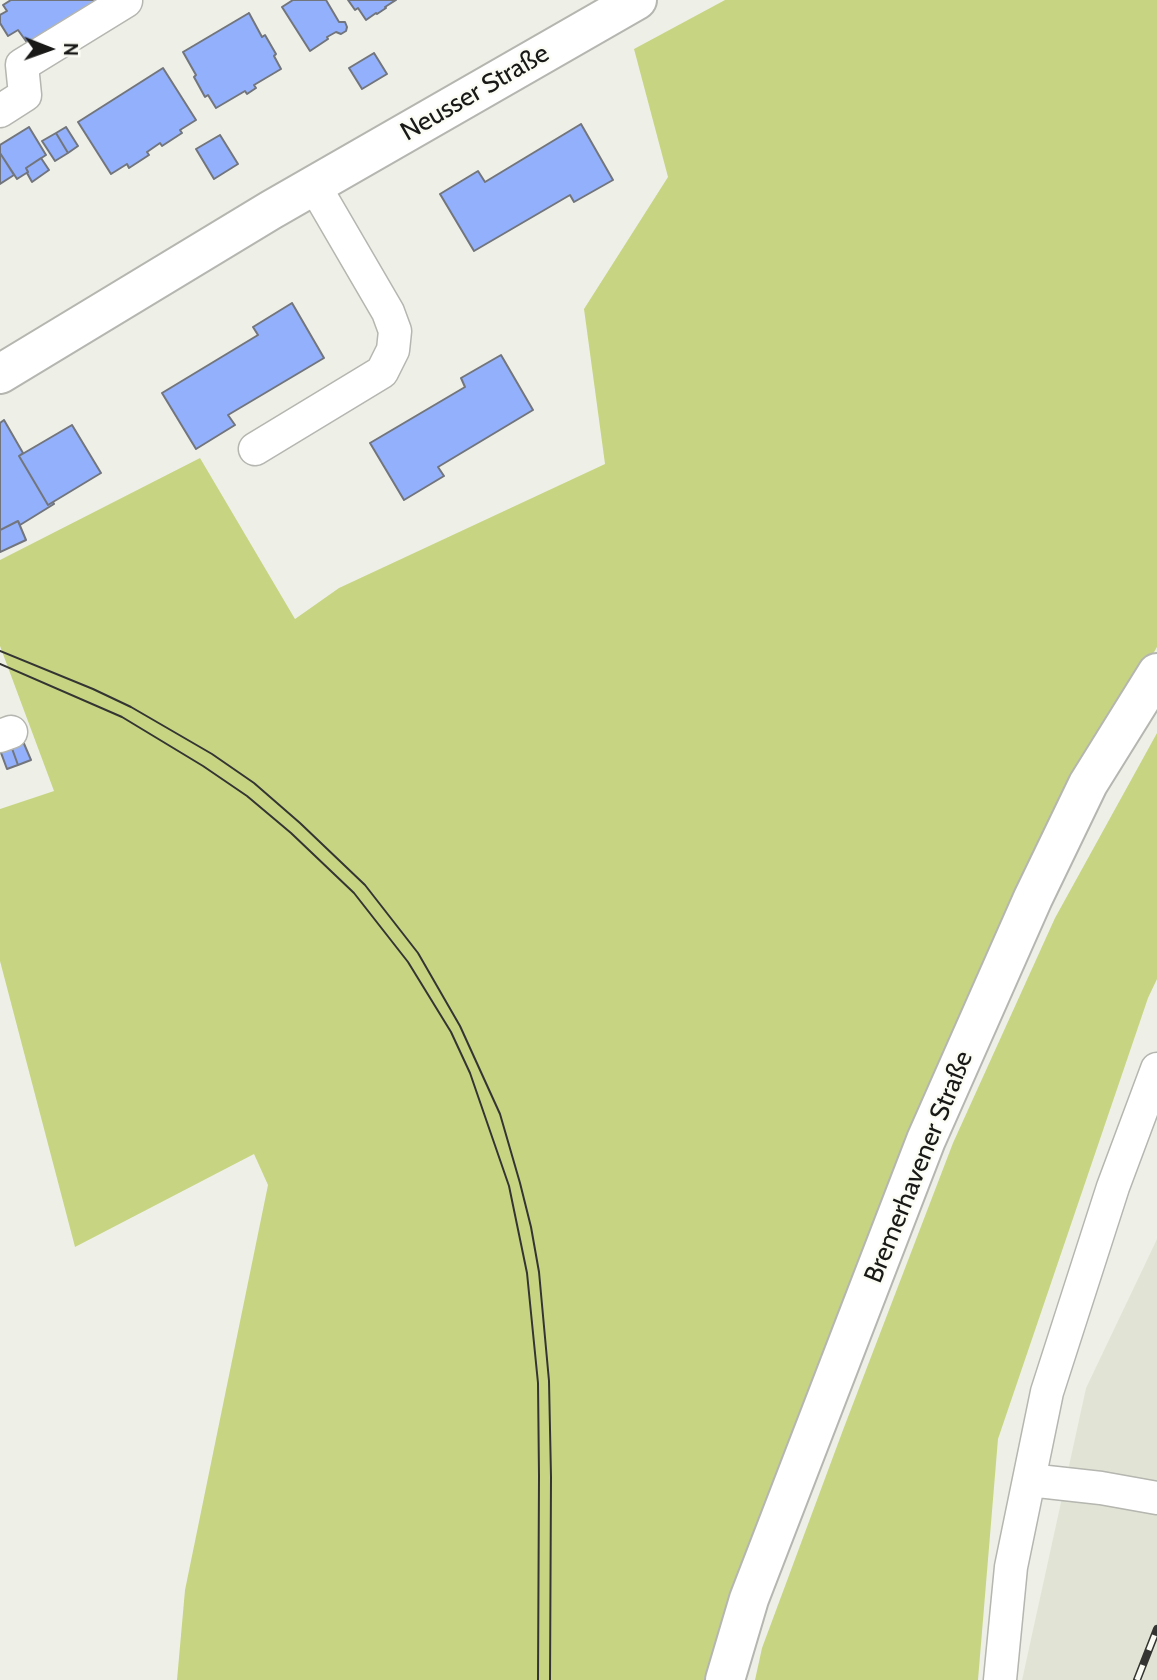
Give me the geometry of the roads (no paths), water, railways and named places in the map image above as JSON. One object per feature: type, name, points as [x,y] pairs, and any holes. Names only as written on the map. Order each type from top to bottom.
[{"type":"main road","name":"Neusser Straße","points":[[0,373],[314,186],[637,0]]},
{"type":"main road","name":"Bremerhavener Straße","points":[[725,1680],[749,1599],[926,1140],[1033,898],[1088,784],[1157,673]]},
{"type":"lane","points":[[12,103],[22,65],[126,2]]},
{"type":"lane","points":[[256,449],[383,372],[393,350],[395,331],[388,312],[314,186]]},
{"type":"lane","points":[[1000,1680],[1011,1567],[1047,1392],[1113,1187],[1157,1069]]},
{"type":"lane","points":[[1029,1480],[1101,1488],[1157,1498]]},
{"type":"tram line","points":[[0,651],[131,707],[212,754],[254,783],[365,885],[418,953],[460,1026],[500,1114],[531,1227],[539,1272],[549,1381],[550,1680]]},
{"type":"tram line","points":[[0,664],[122,717],[247,796],[291,833],[354,893],[408,962],[451,1032],[470,1073],[509,1186],[527,1273],[538,1383],[538,1680]]},
{"type":"railway","points":[[1137,1680],[1157,1629]]}]
